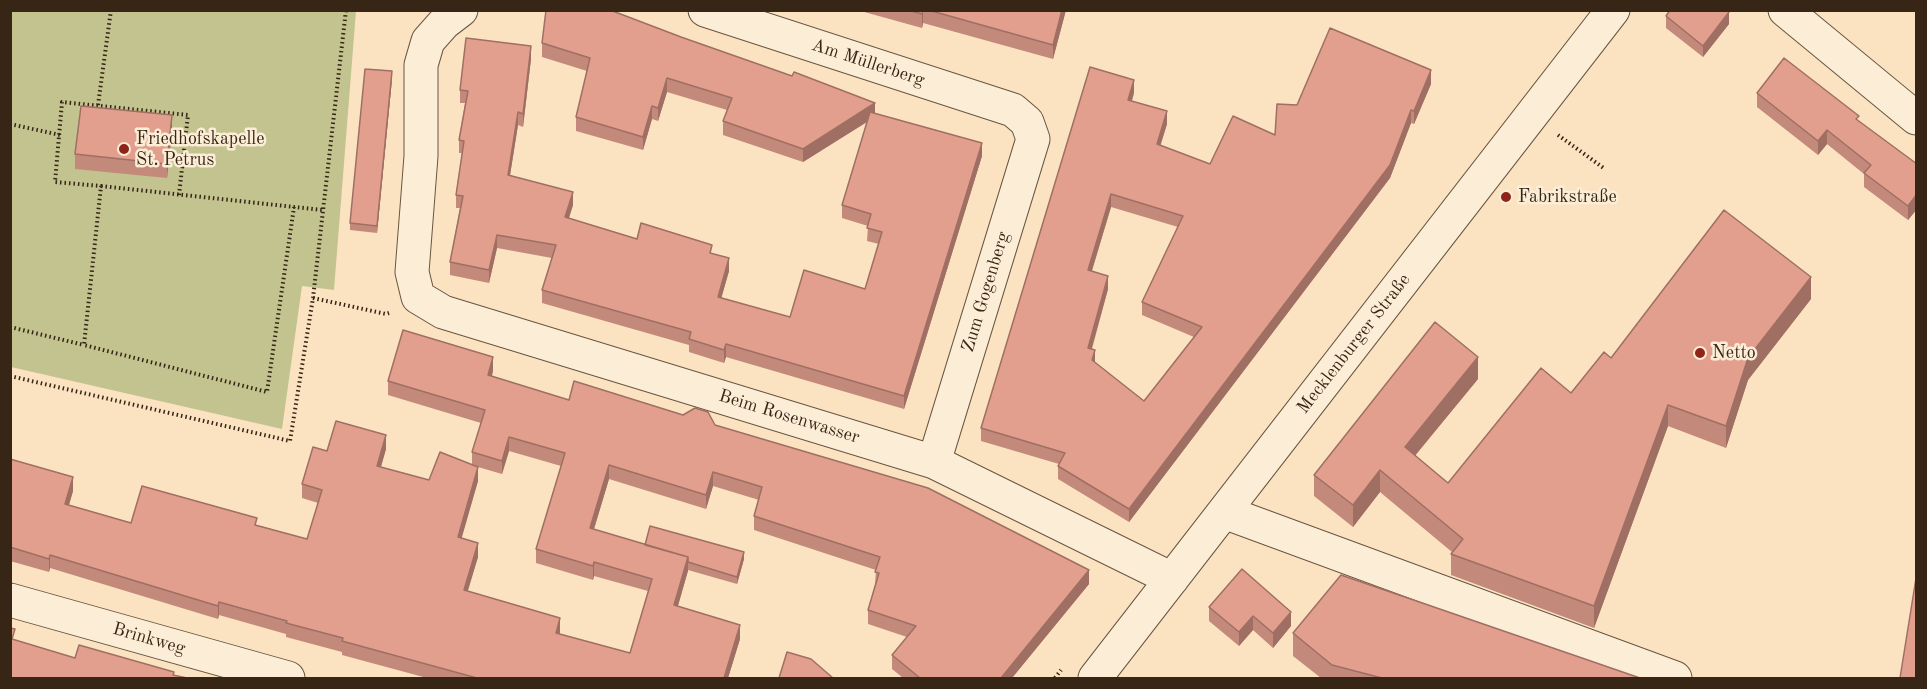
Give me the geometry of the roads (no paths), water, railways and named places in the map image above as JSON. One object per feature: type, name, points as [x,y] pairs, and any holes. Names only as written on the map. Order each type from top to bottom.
[{"type":"street","name":"Beim Rosenwasser","points":[[461,10],[428,41],[421,65],[422,156],[415,284],[442,312],[934,462],[1172,579]]},
{"type":"street","name":"Am Müllerberg","points":[[705,10],[1013,110],[1027,122]]},
{"type":"street","name":"Mecklenburger Straße","points":[[1095,678],[1613,10]]},
{"type":"street","points":[[1785,10],[1917,118]]},
{"type":"street","name":"Zum Gogenberg","points":[[934,462],[1033,139],[1027,122]]},
{"type":"street","points":[[1224,512],[1675,678]]},
{"type":"street","name":"Brinkweg","points":[[10,600],[288,678]]},
{"type":"place","name":"Friedhofskapelle St. Petrus","points":[[124,149]]},
{"type":"place","name":"Fabrikstraße","points":[[1506,197]]},
{"type":"place","name":"Netto","points":[[1700,353]]}]
